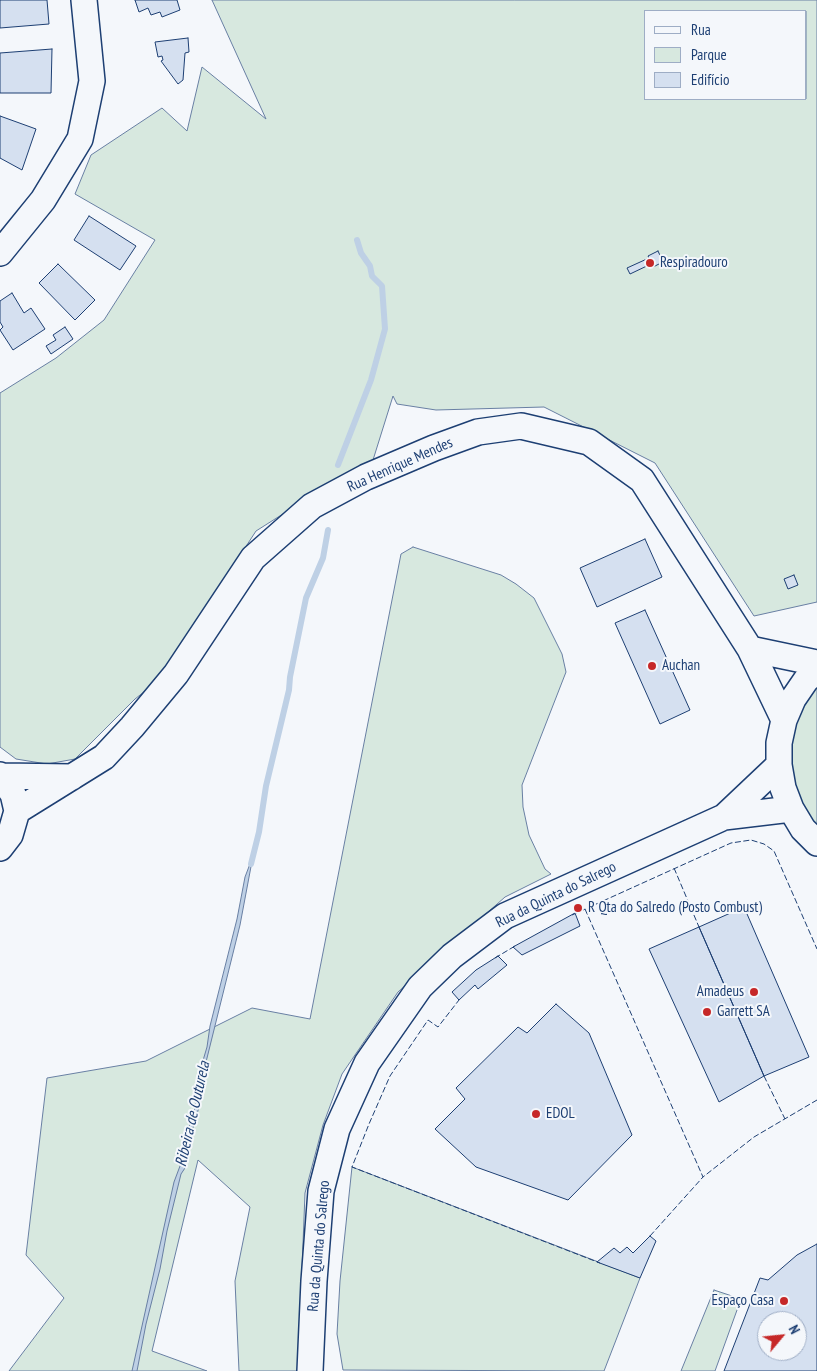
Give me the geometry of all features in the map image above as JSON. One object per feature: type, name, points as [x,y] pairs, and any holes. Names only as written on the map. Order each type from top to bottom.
[{"type":"street","points":[[0,253],[43,200],[80,139],[92,81],[84,0]]},
{"type":"street","name":"Rua Henrique Mendes","points":[[17,811],[104,757],[176,674],[253,558],[312,506],[366,478],[434,448],[478,432],[521,426],[589,442],[642,480],[750,649],[784,720]]},
{"type":"street","points":[[750,649],[817,663]]},
{"type":"street","points":[[817,670],[806,680],[793,699],[784,720],[779,743],[779,766],[783,788],[791,810],[804,829],[817,843]]},
{"type":"street","name":"Rua da Quinta do Salrego","points":[[724,817],[779,766]]},
{"type":"street","points":[[1,776],[72,777]]},
{"type":"street","points":[[0,848],[10,835],[17,811],[14,794],[1,776]]},
{"type":"street","name":"Rua da Quinta do Salrego","points":[[310,1371],[314,1281],[322,1191],[337,1129],[367,1063],[420,987],[452,956],[505,916],[724,817],[791,810]]},
{"type":"green space","points":[[212,0],[817,0],[817,602],[754,616],[655,463],[544,407],[436,410],[397,404],[393,396],[373,460],[351,471],[256,531],[159,680],[135,699],[75,759],[47,764],[16,759],[0,747],[0,393],[56,358],[104,320],[155,240],[75,194],[91,155],[162,108],[187,131],[202,67],[266,119]]},
{"type":"green space","points":[[413,547],[501,575],[516,584],[534,598],[562,654],[566,672],[522,785],[523,807],[529,835],[545,869],[551,874],[505,897],[398,992],[342,1074],[323,1125],[305,1193],[298,1371],[239,1371],[235,1281],[250,1207],[198,1160],[152,1351],[207,1371],[9,1371],[64,1298],[26,1255],[47,1078],[146,1061],[252,1008],[310,1019],[401,554]]},
{"type":"green space","points":[[817,687],[817,826],[799,798],[790,758],[792,737],[798,717],[807,699]]},
{"type":"green space","points":[[352,1167],[640,1278],[604,1371],[343,1370],[337,1334],[340,1281]]},
{"type":"green space","points":[[714,1290],[741,1299],[715,1371],[681,1371]]},
{"type":"water","points":[[253,856],[240,925],[206,1062],[199,1107],[190,1138],[185,1168],[181,1174],[167,1231],[137,1371],[132,1371],[174,1182],[180,1166],[186,1135],[194,1113],[199,1074],[237,919],[245,877]]},
{"type":"building","points":[[0,0],[47,0],[49,24],[0,28]]},
{"type":"building","points":[[135,0],[177,0],[180,10],[162,17],[160,12],[151,15],[148,8],[139,12]]},
{"type":"building","points":[[188,38],[189,52],[185,53],[183,80],[178,84],[161,61],[163,60],[162,56],[158,57],[155,42]]},
{"type":"building","points":[[52,49],[51,93],[0,93],[0,53]]},
{"type":"building","points":[[0,116],[36,129],[22,170],[0,158]]},
{"type":"building","points":[[89,216],[136,246],[120,270],[74,240]]},
{"type":"building","name":"Respiradouro","points":[[658,251],[663,262],[653,267],[651,264],[630,274],[627,268],[649,258],[648,256]]},
{"type":"building","points":[[58,264],[95,300],[75,320],[39,283]]},
{"type":"building","points":[[12,293],[24,313],[31,308],[45,329],[13,350],[0,330],[3,327],[0,322],[0,301]]},
{"type":"building","points":[[65,327],[73,339],[51,354],[46,346],[56,340],[53,335]]},
{"type":"building","points":[[645,539],[662,577],[597,607],[580,568]]},
{"type":"building","points":[[794,575],[798,585],[788,589],[784,579]]},
{"type":"building","name":"Auchan","points":[[645,610],[690,710],[660,724],[615,623]]},
{"type":"building","name":"Amadeus","points":[[744,907],[809,1057],[764,1076],[699,927]]},
{"type":"building","points":[[575,913],[580,926],[522,955],[513,947]]},
{"type":"building","name":"Garrett SA","points":[[699,927],[764,1076],[719,1102],[649,949]]},
{"type":"building","points":[[498,956],[507,965],[478,989],[475,985],[459,1000],[452,992],[476,970]]},
{"type":"building","name":"EDOL","points":[[556,1004],[589,1033],[632,1135],[568,1200],[476,1167],[435,1129],[465,1099],[456,1088],[518,1027],[527,1033]]},
{"type":"building","points":[[650,1236],[656,1241],[640,1278],[597,1262],[614,1248],[620,1253],[627,1247],[633,1253]]},
{"type":"building","name":"Espaço Casa","points":[[817,1244],[817,1371],[724,1371],[760,1278],[768,1280],[797,1255]]},
{"type":"waterway","points":[[338,465],[371,380],[385,329],[382,286],[372,276],[370,266],[361,253],[357,240]]},
{"type":"waterway","points":[[251,864],[259,832],[266,786],[289,690],[306,598],[323,558],[328,530]]},
{"type":"fence","points":[[572,915],[731,843],[751,840],[764,844],[774,851],[817,949]]},
{"type":"fence","points":[[674,868],[699,927]]},
{"type":"fence","points":[[585,909],[703,1177],[754,1137],[817,1100]]},
{"type":"fence","points":[[495,958],[515,946]]},
{"type":"fence","points":[[458,999],[438,1027],[428,1020],[390,1076],[352,1167],[600,1263]]},
{"type":"fence","points":[[764,1076],[785,1119]]},
{"type":"fence","points":[[650,1236],[703,1177]]},
{"type":"place","name":"Respiradouro","points":[[650,263]]},
{"type":"place","name":"Auchan","points":[[652,666]]},
{"type":"place","name":"R Qta do Salredo (Posto Combust)","points":[[578,908]]},
{"type":"place","name":"Amadeus","points":[[754,992]]},
{"type":"place","name":"Garrett SA","points":[[707,1012]]},
{"type":"place","name":"EDOL","points":[[536,1114]]},
{"type":"place","name":"Espaço Casa","points":[[784,1301]]},
{"type":"water label","name":"Ribeira de Outurela","points":[[193,1114]]}]
